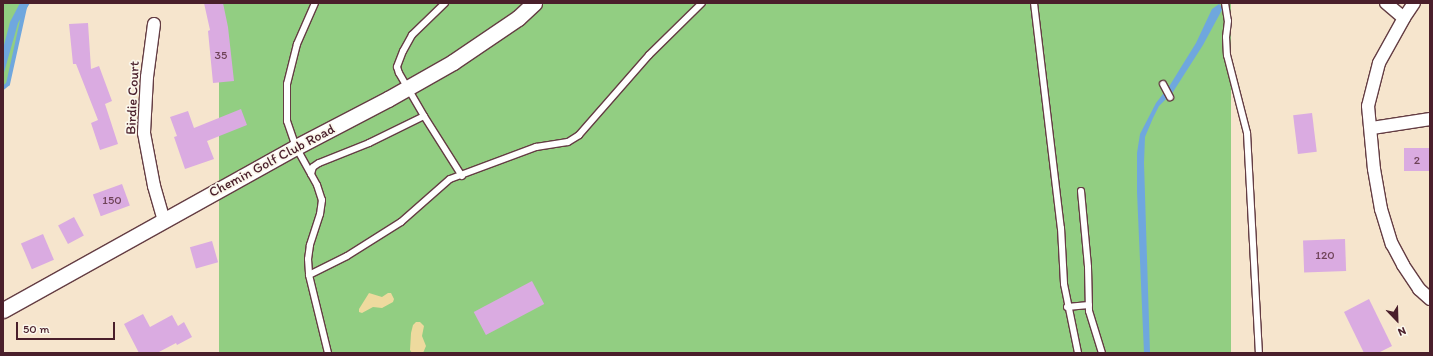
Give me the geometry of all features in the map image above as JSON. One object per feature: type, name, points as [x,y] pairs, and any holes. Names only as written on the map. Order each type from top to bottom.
[{"type":"street","name":"Chemin Golf Club Road","points":[[3,310],[296,147],[408,88],[453,62],[518,18],[534,3]]},
{"type":"street","points":[[1386,3],[1404,18]]},
{"type":"street","points":[[1414,3],[1404,18],[1379,64],[1368,106],[1372,128],[1374,169],[1381,209],[1392,244],[1419,289],[1430,299]]},
{"type":"street","name":"Birdie Court","points":[[154,24],[147,77],[144,132],[154,186],[164,220]]},
{"type":"street","points":[[1372,128],[1430,119]]},
{"type":"lane","points":[[315,3],[298,44],[287,84],[288,128],[322,200],[320,214],[310,245],[309,275],[328,353]]},
{"type":"lane","points":[[445,3],[412,35],[398,62],[398,72],[462,176]]},
{"type":"lane","points":[[309,275],[374,241],[401,222],[450,179],[462,176],[536,147],[568,142],[579,135],[649,55],[702,3]]},
{"type":"lane","points":[[1034,3],[1061,228],[1064,284],[1067,307],[1078,353]]},
{"type":"lane","points":[[1225,3],[1228,21],[1226,37],[1227,55],[1247,133],[1259,353]]},
{"type":"lane","points":[[1163,84],[1170,97]]},
{"type":"lane","points":[[311,174],[313,167],[319,163],[369,143],[424,116]]},
{"type":"lane","points":[[1081,191],[1088,267],[1090,318],[1102,353]]},
{"type":"lane","points":[[1067,307],[1089,305]]},
{"type":"green space","points":[[3,3],[26,3],[8,84],[3,88]]},
{"type":"green space","points":[[219,3],[1231,3],[1231,353],[219,353]]},
{"type":"sand","points":[[369,293],[382,297],[388,293],[391,293],[394,299],[393,302],[382,308],[373,307],[362,313],[359,312],[359,309]]},
{"type":"sand","points":[[416,322],[420,322],[424,326],[422,336],[426,346],[423,353],[412,353],[410,350],[411,333],[413,325]]},
{"type":"water","points":[[20,3],[30,3],[18,23],[3,76],[3,49],[10,22]]},
{"type":"water","points":[[1219,4],[1223,8],[1203,45],[1173,92],[1159,106],[1145,137],[1144,163],[1150,353],[1144,353],[1137,192],[1137,153],[1140,134],[1156,103],[1170,85],[1196,43],[1212,9]]},
{"type":"building","points":[[204,3],[223,3],[228,27],[234,81],[213,83],[208,31],[210,30]]},
{"type":"building","points":[[88,23],[91,69],[99,66],[112,101],[105,104],[118,144],[100,150],[91,123],[98,120],[76,64],[73,64],[69,24]]},
{"type":"building","points":[[241,109],[247,125],[207,141],[214,159],[185,169],[174,137],[177,136],[170,117],[188,111],[194,128]]},
{"type":"building","points":[[1312,113],[1317,152],[1298,154],[1293,115]]},
{"type":"building","points":[[1404,148],[1430,148],[1430,171],[1404,171]]},
{"type":"building","points":[[122,184],[130,206],[101,216],[93,195]]},
{"type":"building","points":[[74,217],[84,236],[68,244],[58,225]]},
{"type":"building","points":[[43,234],[54,260],[32,269],[21,243]]},
{"type":"building","points":[[1345,239],[1346,271],[1304,272],[1303,240]]},
{"type":"building","points":[[212,241],[218,262],[196,268],[190,247]]},
{"type":"building","points":[[532,281],[544,304],[486,335],[474,312]]},
{"type":"building","points":[[1369,299],[1392,346],[1378,353],[1364,353],[1344,312]]},
{"type":"building","points":[[143,314],[150,327],[172,315],[178,326],[184,322],[192,337],[157,353],[139,353],[124,324]]},
{"type":"waterway","points":[[3,88],[8,84],[26,3]]}]
